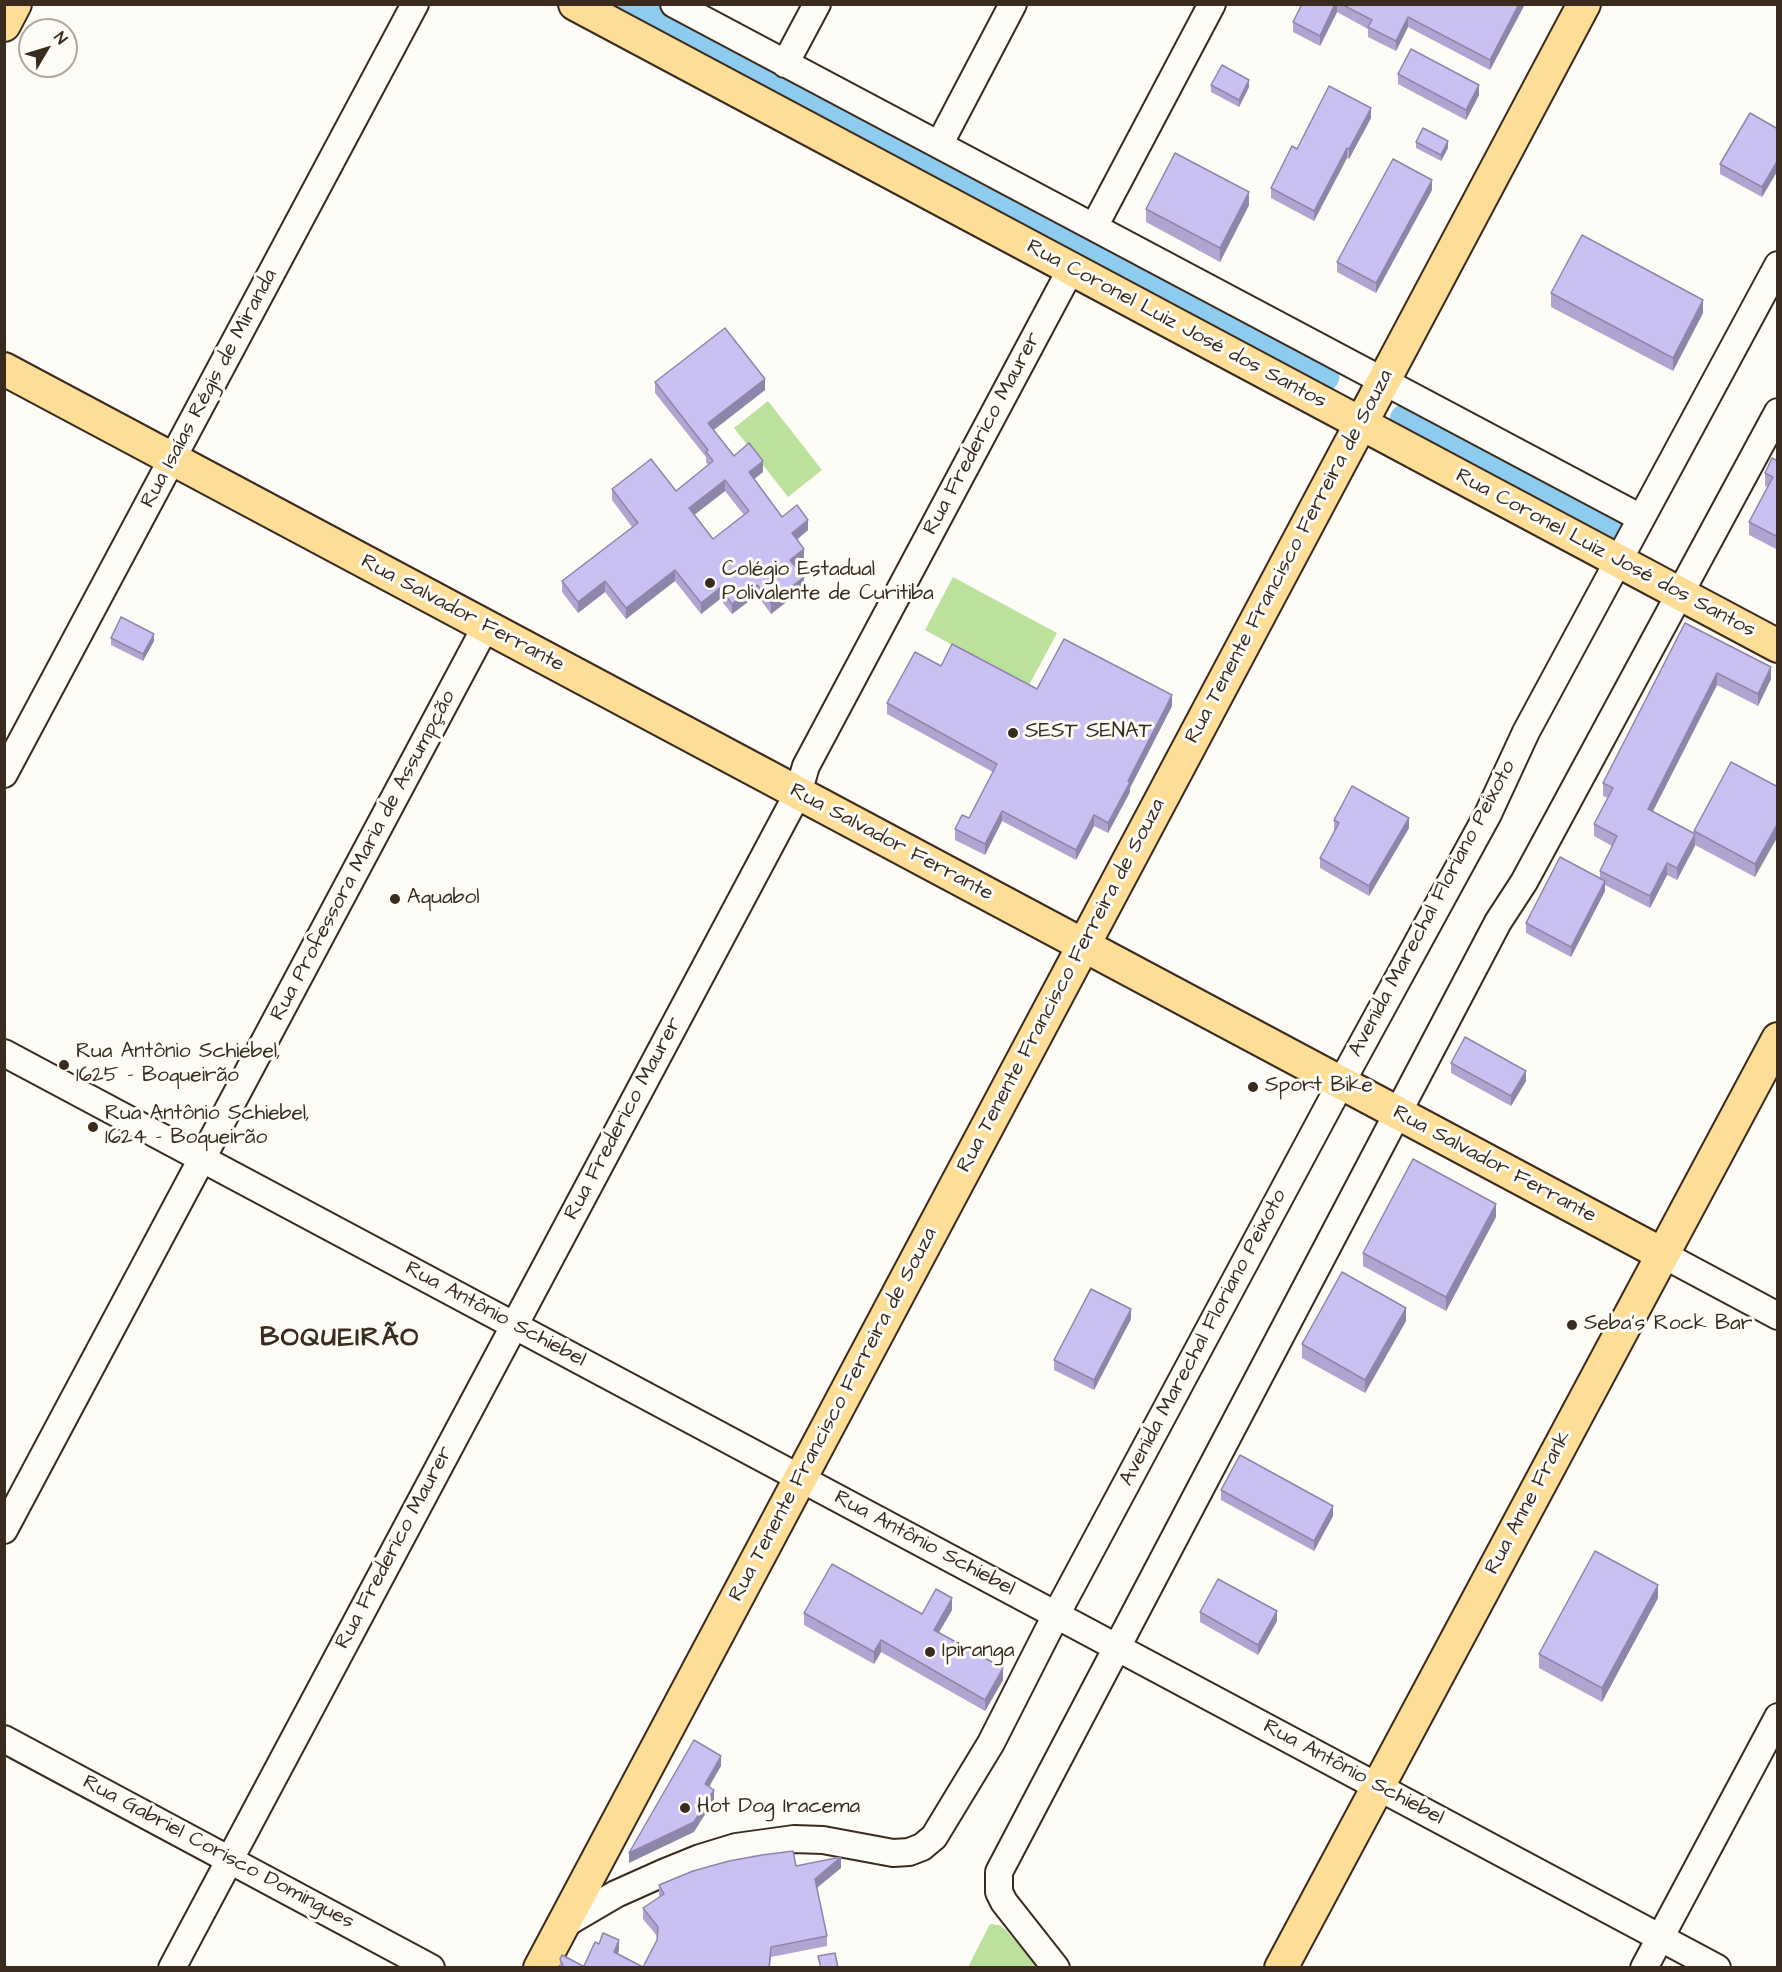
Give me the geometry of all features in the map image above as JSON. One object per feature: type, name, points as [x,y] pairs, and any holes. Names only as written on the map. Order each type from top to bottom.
[{"type":"main road","points":[[4,25],[15,4]]},
{"type":"main road","name":"Rua Coronel Luiz José dos Santos","points":[[575,4],[1778,646]]},
{"type":"main road","name":"Rua Tenente Francisco Ferreira de Souza","points":[[540,1968],[1584,4]]},
{"type":"main road","name":"Rua Salvador Ferrante","points":[[4,369],[1662,1254]]},
{"type":"main road","name":"Rua Anne Frank","points":[[1281,1968],[1778,1039]]},
{"type":"street","name":"Rua Isaías Régis de Miranda","points":[[4,774],[415,4]]},
{"type":"street","points":[[674,4],[1641,518]]},
{"type":"street","points":[[785,64],[817,4]]},
{"type":"street","points":[[939,145],[1013,4]]},
{"type":"street","points":[[1094,227],[1212,4]]},
{"type":"street","name":"Avenida Marechal Floriano Peixoto","points":[[563,1925],[616,1894],[700,1858],[736,1847],[794,1839],[823,1840],[893,1852],[909,1852],[922,1847],[934,1837],[991,1743],[1056,1615],[1488,814],[1526,732],[1778,265]]},
{"type":"street","name":"Rua Frederico Maurer","points":[[172,1968],[798,793],[806,766],[1071,269]]},
{"type":"street","points":[[1056,1968],[1004,1902],[999,1892],[999,1872],[1498,922],[1524,882],[1778,412]]},
{"type":"street","name":"Rua Professora Maria de Assumpção","points":[[4,1530],[486,626]]},
{"type":"street","name":"Rua Antônio Schiebel","points":[[4,1053],[1717,1968]]},
{"type":"street","name":"Rua Salvador Ferrante","points":[[1662,1254],[1778,1316]]},
{"type":"street","points":[[1644,1968],[1778,1717]]},
{"type":"street","name":"Rua Gabriel Corisco Domingues","points":[[4,1739],[431,1968]]},
{"type":"green space","points":[[768,401],[822,470],[788,497],[734,428]]},
{"type":"green space","points":[[953,577],[1057,633],[1028,687],[925,630]]},
{"type":"green space","points":[[990,1924],[999,1925],[1005,1929],[1038,1967],[968,1967]]},
{"type":"building","points":[[1302,4],[1335,4],[1320,36],[1293,22]]},
{"type":"building","points":[[1341,4],[1519,4],[1490,60],[1408,17],[1396,41],[1368,27],[1372,20]]},
{"type":"building","points":[[1411,49],[1479,85],[1466,110],[1398,74]]},
{"type":"building","points":[[1222,65],[1249,80],[1239,100],[1211,85]]},
{"type":"building","points":[[1329,86],[1371,108],[1314,211],[1271,188],[1292,146],[1297,149]]},
{"type":"building","points":[[1750,113],[1778,129],[1778,160],[1762,187],[1720,164]]},
{"type":"building","points":[[1423,128],[1448,141],[1441,155],[1416,142]]},
{"type":"building","points":[[1175,153],[1249,192],[1220,248],[1146,209]]},
{"type":"building","points":[[1393,159],[1432,180],[1376,283],[1337,262]]},
{"type":"building","points":[[1582,235],[1703,300],[1673,358],[1551,293]]},
{"type":"building","points":[[725,328],[765,379],[708,423],[734,456],[749,443],[763,461],[749,472],[782,517],[797,505],[808,520],[792,533],[804,549],[790,560],[804,577],[771,603],[757,585],[732,604],[720,588],[701,603],[675,570],[626,608],[605,581],[578,602],[562,581],[638,523],[612,489],[651,459],[676,491],[713,461],[706,452],[708,450],[655,382]],"holes":[[[725,480],[749,511],[713,539],[689,508]]]},
{"type":"building","points":[[1772,458],[1778,461],[1778,537],[1749,522],[1773,477],[1765,473]]},
{"type":"building","points":[[121,617],[154,634],[143,654],[111,638]]},
{"type":"building","points":[[1685,623],[1771,667],[1758,694],[1717,673],[1648,809],[1695,834],[1677,868],[1667,863],[1650,896],[1600,871],[1617,836],[1594,824],[1613,788],[1603,783]]},
{"type":"building","points":[[1064,639],[1172,695],[1108,823],[1094,815],[1076,850],[1002,811],[985,844],[955,829],[962,815],[969,818],[997,764],[887,703],[915,652],[941,666],[952,644],[1037,689]]},
{"type":"building","points":[[1731,762],[1778,787],[1778,823],[1755,864],[1694,831]]},
{"type":"building","points":[[1352,786],[1409,818],[1369,886],[1320,858],[1339,823],[1334,820]]},
{"type":"building","points":[[1560,857],[1605,881],[1571,947],[1526,923]]},
{"type":"building","points":[[1465,1037],[1526,1071],[1511,1096],[1451,1063]]},
{"type":"building","points":[[1413,1159],[1496,1204],[1446,1297],[1363,1253]]},
{"type":"building","points":[[1342,1272],[1406,1308],[1365,1380],[1302,1344]]},
{"type":"building","points":[[1091,1289],[1131,1309],[1094,1380],[1054,1360]]},
{"type":"building","points":[[1240,1455],[1333,1506],[1314,1541],[1221,1490]]},
{"type":"building","points":[[1595,1551],[1658,1585],[1602,1688],[1539,1654]]},
{"type":"building","points":[[832,1564],[922,1614],[936,1589],[952,1598],[934,1630],[1003,1668],[985,1700],[881,1640],[874,1652],[804,1613]]},
{"type":"building","points":[[1218,1579],[1277,1611],[1258,1645],[1200,1612]]},
{"type":"building","name":"Hot Dog Iracema","points":[[694,1740],[721,1756],[705,1784],[714,1790],[694,1822],[629,1853]]},
{"type":"building","points":[[793,1851],[796,1866],[841,1857],[815,1879],[827,1936],[771,1947],[769,1968],[583,1968],[595,1942],[599,1944],[603,1933],[619,1940],[614,1952],[643,1967],[657,1940],[658,1927],[643,1908],[664,1894],[659,1885],[693,1871],[729,1861]]},
{"type":"building","points":[[835,1953],[838,1968],[821,1968],[818,1956]]},
{"type":"building","points":[[562,1955],[583,1966],[582,1968],[564,1968],[560,1959]]},
{"type":"waterway","points":[[626,4],[1323,376]]},
{"type":"waterway","points":[[1406,420],[1607,527]]},
{"type":"place","name":"Colégio Estadual Polivalente de Curitiba","points":[[710,583]]},
{"type":"place","name":"SEST SENAT","points":[[1013,733]]},
{"type":"place","name":"Aquabol","points":[[395,899]]},
{"type":"place","name":"Rua Antônio Schiebel, 1625 - Boqueirão","points":[[64,1065]]},
{"type":"place","name":"Sport Bike","points":[[1253,1087]]},
{"type":"place","name":"Rua Antônio Schiebel, 1624 - Boqueirão","points":[[93,1127]]},
{"type":"place","name":"Seba's Rock Bar","points":[[1572,1325]]},
{"type":"place","name":"Ipiranga","points":[[930,1652]]},
{"type":"place","name":"Hot Dog Iracema","points":[[685,1808]]},
{"type":"district","name":"BOQUEIRÃO","points":[[340,1339]]}]
